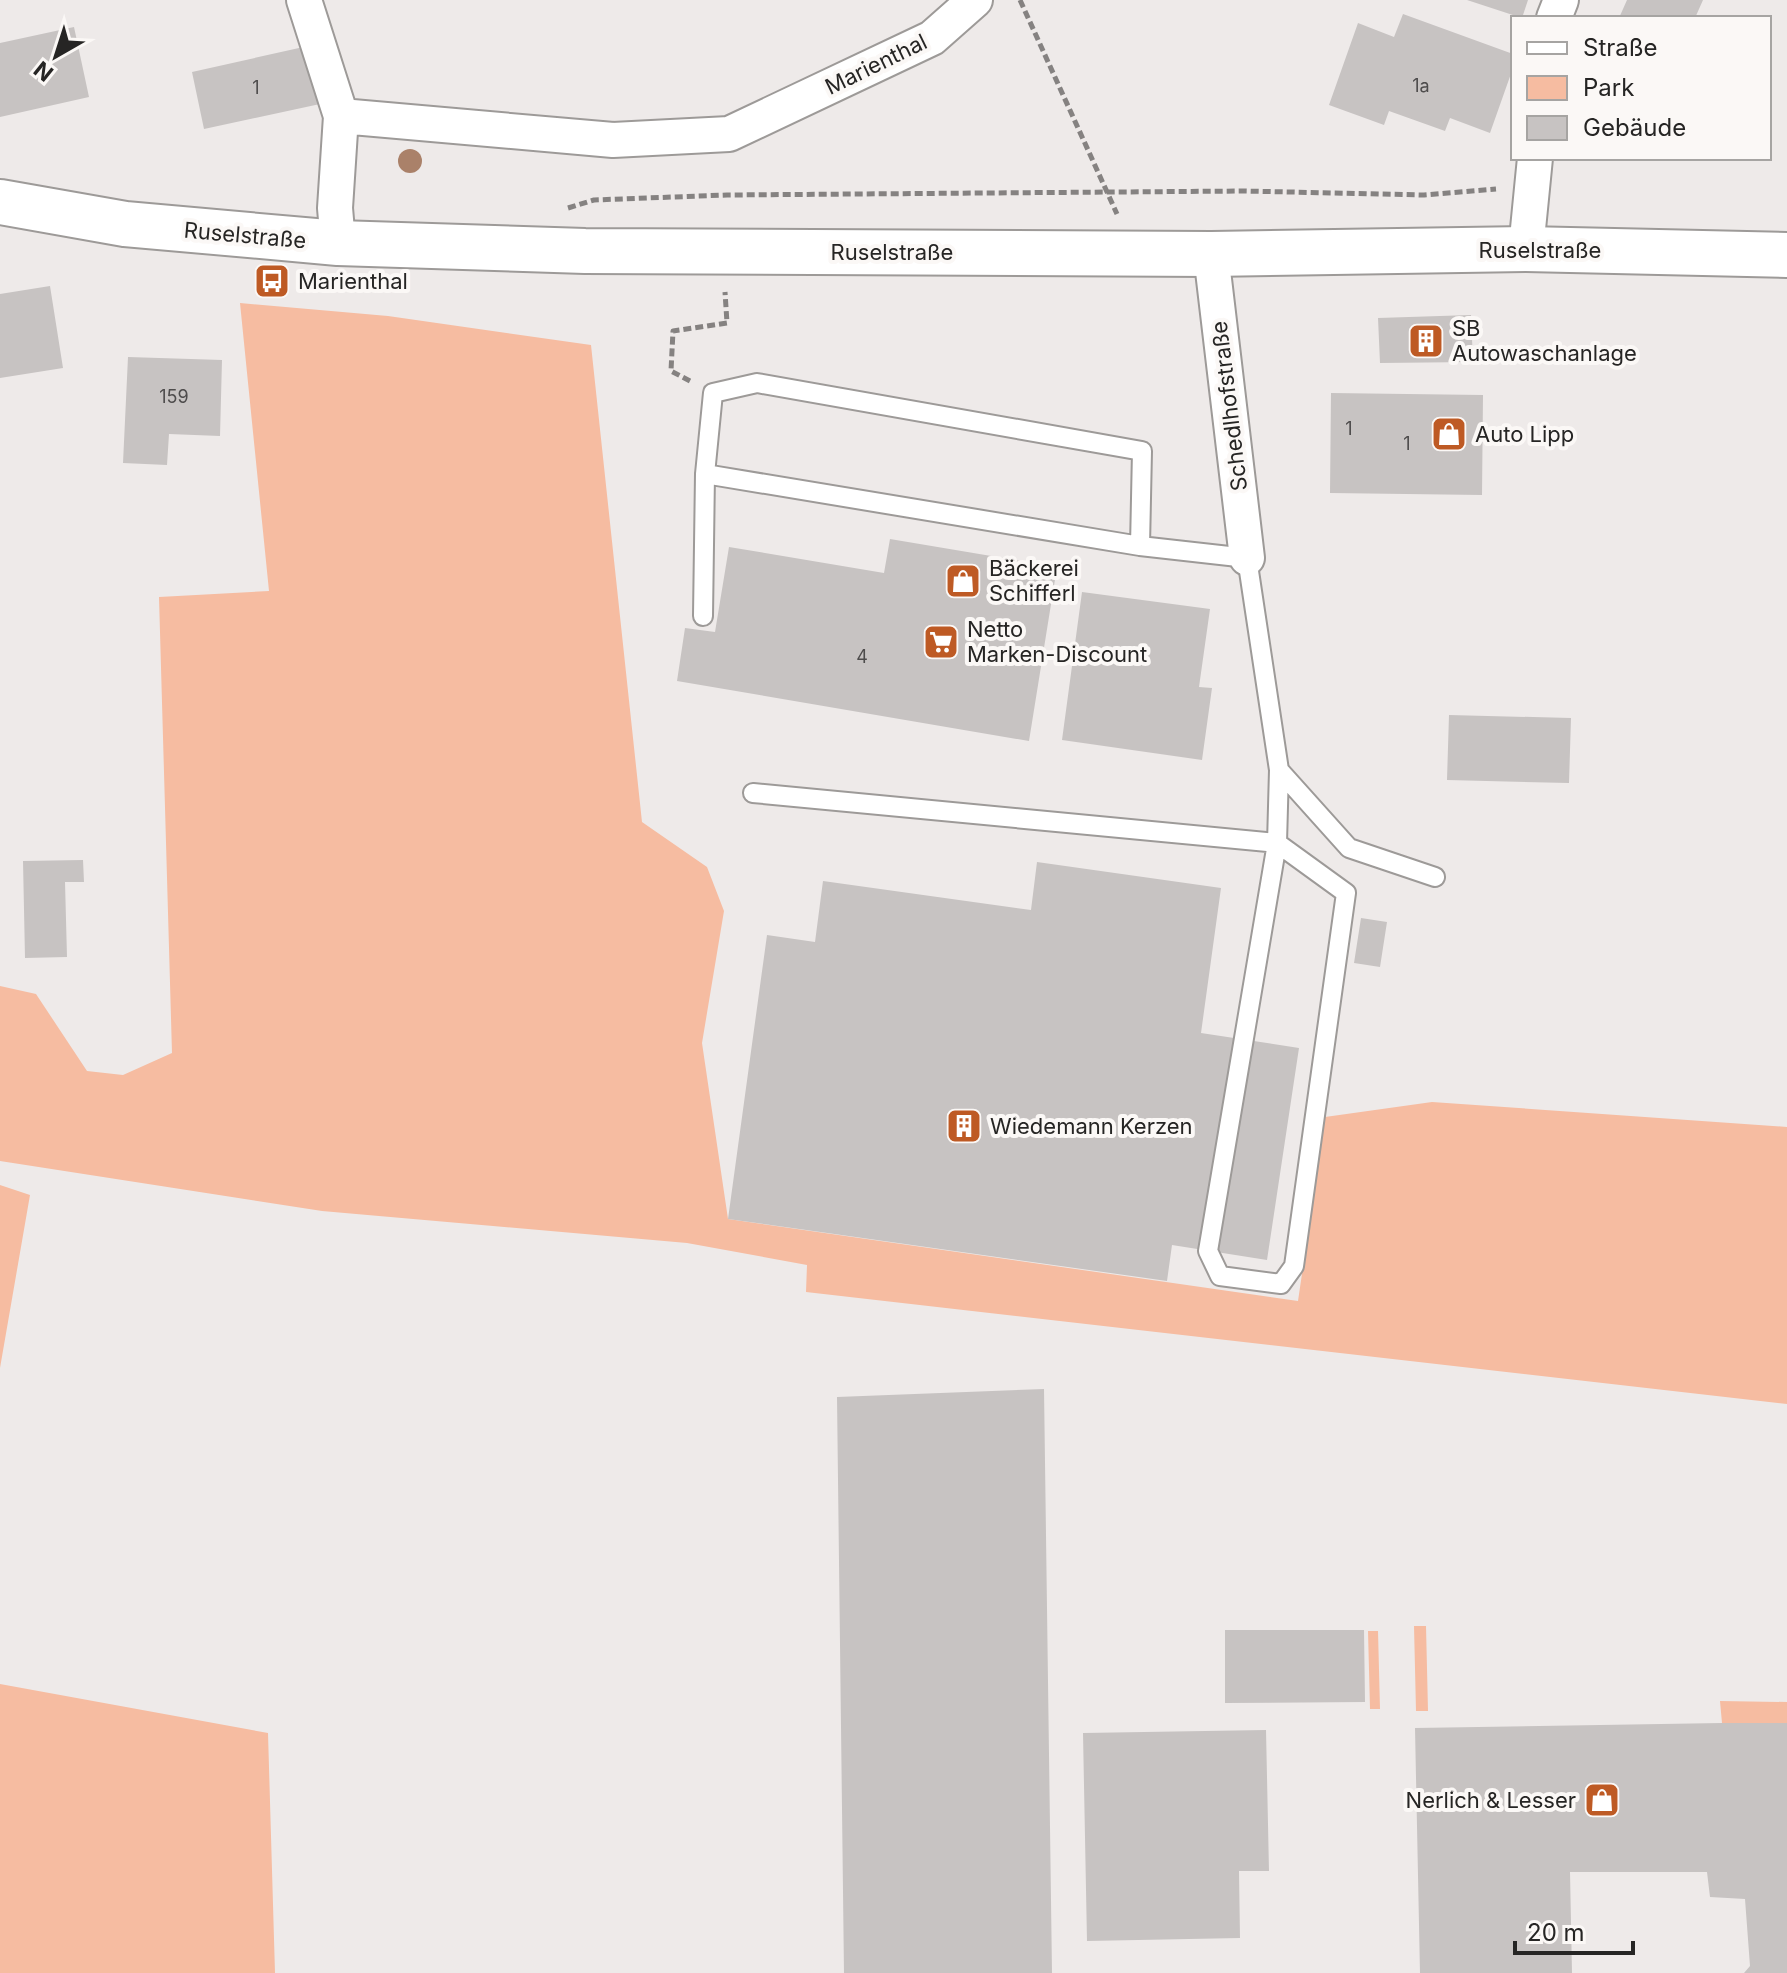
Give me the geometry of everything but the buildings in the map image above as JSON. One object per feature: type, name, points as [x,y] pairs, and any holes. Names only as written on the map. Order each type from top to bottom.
[{"type":"main road","name":"Ruselstraße","points":[[0,202],[125,224],[338,243],[585,251],[1211,254],[1526,249],[1787,255]]},
{"type":"street","points":[[304,0],[341,116],[335,208],[338,243]]},
{"type":"street","name":"Marienthal","points":[[341,116],[613,140],[729,134],[932,38],[971,2]]},
{"type":"street","points":[[1526,249],[1534,172]]},
{"type":"street","name":"Schedlhofstraße","points":[[1211,254],[1247,558]]},
{"type":"lane","points":[[703,616],[705,474],[713,393],[757,383],[1142,451],[1140,546]]},
{"type":"lane","points":[[705,474],[1140,546],[1247,558],[1279,770],[1277,843],[1208,1251],[1220,1276],[1281,1284],[1294,1266],[1346,893],[1277,843],[753,793]]},
{"type":"lane","points":[[1279,770],[1349,848],[1435,877]]},
{"type":"path","points":[[1020,0],[1118,217]]},
{"type":"path","points":[[556,216],[575,204],[609,199],[1245,191],[1424,195],[1534,172]]},
{"type":"path","points":[[713,393],[671,371],[673,331],[727,323],[721,251]]},
{"type":"green space","points":[[240,303],[388,316],[591,345],[642,822],[707,867],[724,911],[702,1043],[728,1219],[1298,1301],[1325,1117],[1432,1102],[1787,1127],[1787,1404],[806,1292],[807,1265],[687,1243],[322,1211],[0,1161],[0,986],[36,994],[87,1071],[123,1075],[172,1053],[159,597],[269,591]]},
{"type":"green space","points":[[0,1185],[30,1195],[0,1368]]},
{"type":"green space","points":[[1414,1626],[1426,1626],[1428,1711],[1416,1711]]},
{"type":"green space","points":[[1368,1631],[1378,1631],[1380,1709],[1370,1709]]},
{"type":"green space","points":[[0,1684],[268,1733],[275,1973],[0,1973]]},
{"type":"green space","points":[[1720,1701],[1787,1702],[1787,1723],[1722,1723]]},
{"type":"place","name":"Marienthal","points":[[272,281]]},
{"type":"place","name":"SB Autowaschanlage","points":[[1426,341]]},
{"type":"place","name":"Auto Lipp","points":[[1449,434]]},
{"type":"place","name":"Bäckerei Schifferl","points":[[963,581]]},
{"type":"place","name":"Netto Marken-Discount","points":[[941,642]]},
{"type":"place","name":"Wiedemann Kerzen","points":[[964,1126]]},
{"type":"place","name":"Nerlich & Lesser","points":[[1602,1800]]}]
